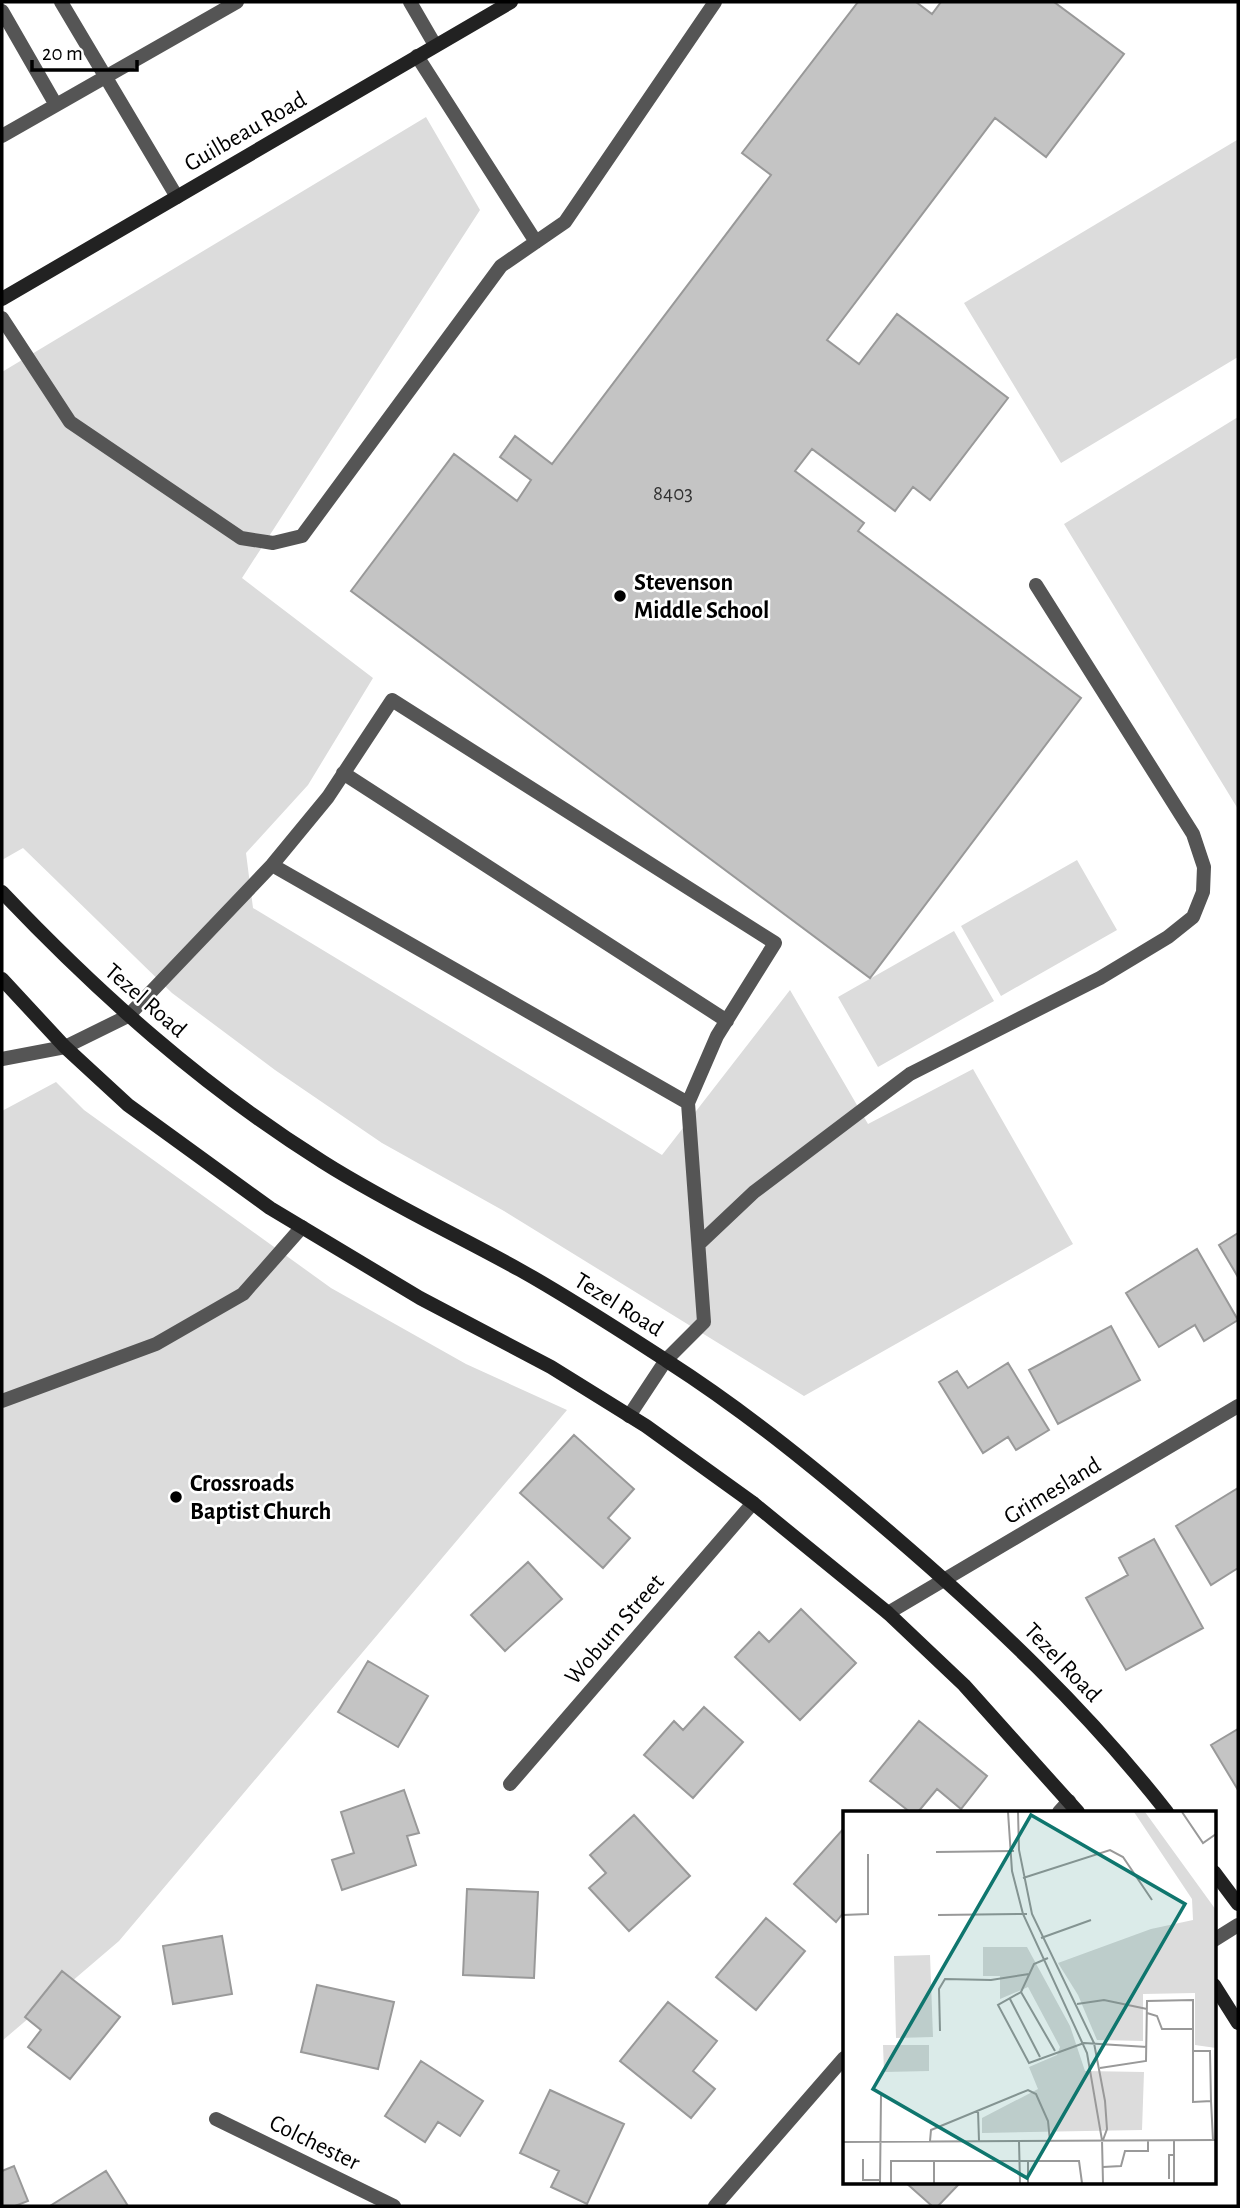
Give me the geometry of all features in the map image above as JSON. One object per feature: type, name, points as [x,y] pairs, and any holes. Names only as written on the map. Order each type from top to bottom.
[{"type":"main road","name":"Guilbeau Road","points":[[2,299],[511,2]]},
{"type":"main road","name":"Tezel Road","points":[[2,892],[74,967],[128,1016],[240,1107],[324,1163],[523,1272],[738,1408],[835,1485],[945,1579],[1032,1661],[1105,1737],[1166,1811]]},
{"type":"main road","points":[[2,979],[65,1047],[128,1105],[270,1208],[420,1298],[551,1367],[629,1416],[753,1503],[888,1613],[964,1685],[1068,1809]]},
{"type":"main road","points":[[1216,1875],[1238,1903]]},
{"type":"main road","points":[[1216,1988],[1238,2022]]},
{"type":"street","points":[[61,2],[177,197]]},
{"type":"street","points":[[2,136],[237,2]]},
{"type":"street","points":[[410,2],[435,45]]},
{"type":"street","points":[[2,318],[70,422],[241,538],[273,543],[302,536],[500,266],[565,222],[715,2]]},
{"type":"street","points":[[2,11],[56,105]]},
{"type":"street","points":[[416,56],[536,242]]},
{"type":"street","points":[[700,1243],[754,1192],[910,1074],[1100,978],[1168,937],[1193,917],[1203,892],[1205,867],[1194,834],[1036,585]]},
{"type":"street","points":[[2,1059],[65,1047],[128,1016],[272,865],[328,797],[391,700],[775,943],[727,1021],[688,1103],[704,1322],[666,1360],[629,1416]]},
{"type":"street","points":[[343,774],[727,1021]]},
{"type":"street","points":[[272,865],[688,1103]]},
{"type":"street","points":[[2,1401],[70,1379],[156,1344],[243,1294],[302,1227]]},
{"type":"street","name":"Grimesland","points":[[888,1613],[1238,1406]]},
{"type":"street","name":"Woburn Street","points":[[510,1784],[753,1503]]},
{"type":"street","points":[[1216,1939],[1238,1925]]},
{"type":"street","points":[[715,2206],[843,2060]]},
{"type":"street","name":"Colchester","points":[[216,2119],[394,2206]]},
{"type":"shaded area","points":[[426,117],[480,210],[242,578],[373,678],[308,785],[246,853],[253,908],[662,1155],[790,990],[868,1124],[973,1069],[1073,1244],[804,1396],[504,1211],[382,1143],[275,1070],[172,993],[23,848],[2,860],[2,372]]},
{"type":"shaded area","points":[[1237,140],[1238,357],[1061,463],[964,303]]},
{"type":"shaded area","points":[[1238,417],[1238,809],[1064,524]]},
{"type":"shaded area","points":[[1077,860],[1117,930],[1001,996],[961,926]]},
{"type":"shaded area","points":[[954,931],[994,1001],[878,1067],[838,997]]},
{"type":"shaded area","name":"Crossroads Baptist Church","points":[[56,1082],[84,1110],[331,1288],[466,1364],[567,1410],[119,1941],[2,2041],[2,1111]]},
{"type":"building","points":[[858,2],[916,2],[932,14],[941,2],[1054,2],[1124,54],[1046,157],[995,118],[827,340],[859,364],[897,314],[1008,398],[930,500],[913,487],[895,511],[812,449],[795,471],[864,523],[858,531],[1081,698],[870,978],[351,591],[454,454],[517,501],[531,480],[500,457],[515,436],[552,464],[771,175],[742,153]]},
{"type":"building","points":[[1238,1233],[1238,1277],[1219,1245]]},
{"type":"building","points":[[1197,1249],[1238,1320],[1204,1341],[1195,1325],[1159,1347],[1126,1293]]},
{"type":"building","points":[[1111,1326],[1140,1380],[1058,1424],[1029,1370]]},
{"type":"building","points":[[1008,1363],[1049,1430],[1016,1450],[1008,1437],[983,1453],[939,1382],[957,1371],[968,1388]]},
{"type":"building","points":[[574,1435],[634,1489],[608,1518],[630,1538],[603,1568],[520,1493]]},
{"type":"building","points":[[1238,1488],[1238,1568],[1211,1585],[1176,1526]]},
{"type":"building","points":[[1154,1539],[1203,1628],[1126,1670],[1086,1598],[1128,1575],[1119,1558]]},
{"type":"building","points":[[528,1562],[562,1599],[505,1651],[471,1615]]},
{"type":"building","points":[[801,1609],[856,1663],[800,1720],[735,1657],[759,1632],[769,1642]]},
{"type":"building","points":[[368,1661],[428,1696],[398,1747],[338,1712]]},
{"type":"building","points":[[704,1707],[743,1742],[693,1798],[644,1755],[674,1721],[683,1730]]},
{"type":"building","points":[[919,1721],[987,1776],[961,1809],[937,1789],[919,1811],[909,1811],[870,1781]]},
{"type":"building","points":[[1238,1729],[1238,1790],[1211,1745]]},
{"type":"building","points":[[404,1790],[419,1833],[407,1836],[416,1865],[342,1890],[332,1860],[354,1853],[341,1812]]},
{"type":"building","points":[[634,1815],[690,1876],[629,1931],[589,1888],[606,1873],[590,1855]]},
{"type":"building","points":[[843,1829],[843,1913],[836,1922],[794,1884]]},
{"type":"building","points":[[467,1889],[538,1892],[534,1978],[463,1975]]},
{"type":"building","points":[[766,1918],[805,1951],[756,2010],[716,1977]]},
{"type":"building","points":[[222,1936],[232,1994],[173,2004],[163,1946]]},
{"type":"building","points":[[62,1971],[120,2017],[70,2079],[28,2047],[41,2030],[25,2017]]},
{"type":"building","points":[[317,1985],[394,2002],[378,2069],[301,2052]]},
{"type":"building","points":[[668,2002],[717,2041],[693,2071],[715,2089],[691,2118],[620,2061]]},
{"type":"building","points":[[421,2061],[483,2101],[460,2136],[438,2122],[425,2142],[385,2116]]},
{"type":"building","points":[[550,2090],[624,2124],[587,2204],[551,2187],[559,2171],[520,2153]]},
{"type":"building","points":[[14,2166],[28,2201],[15,2206],[2,2206],[2,2171]]},
{"type":"building","points":[[106,2171],[128,2206],[50,2206]]},
{"type":"building","points":[[907,2184],[959,2184],[938,2206],[932,2206]]},
{"type":"place","name":"Stevenson Middle School","points":[[620,596]]},
{"type":"place","name":"Crossroads Baptist Church","points":[[176,1497]]}]
